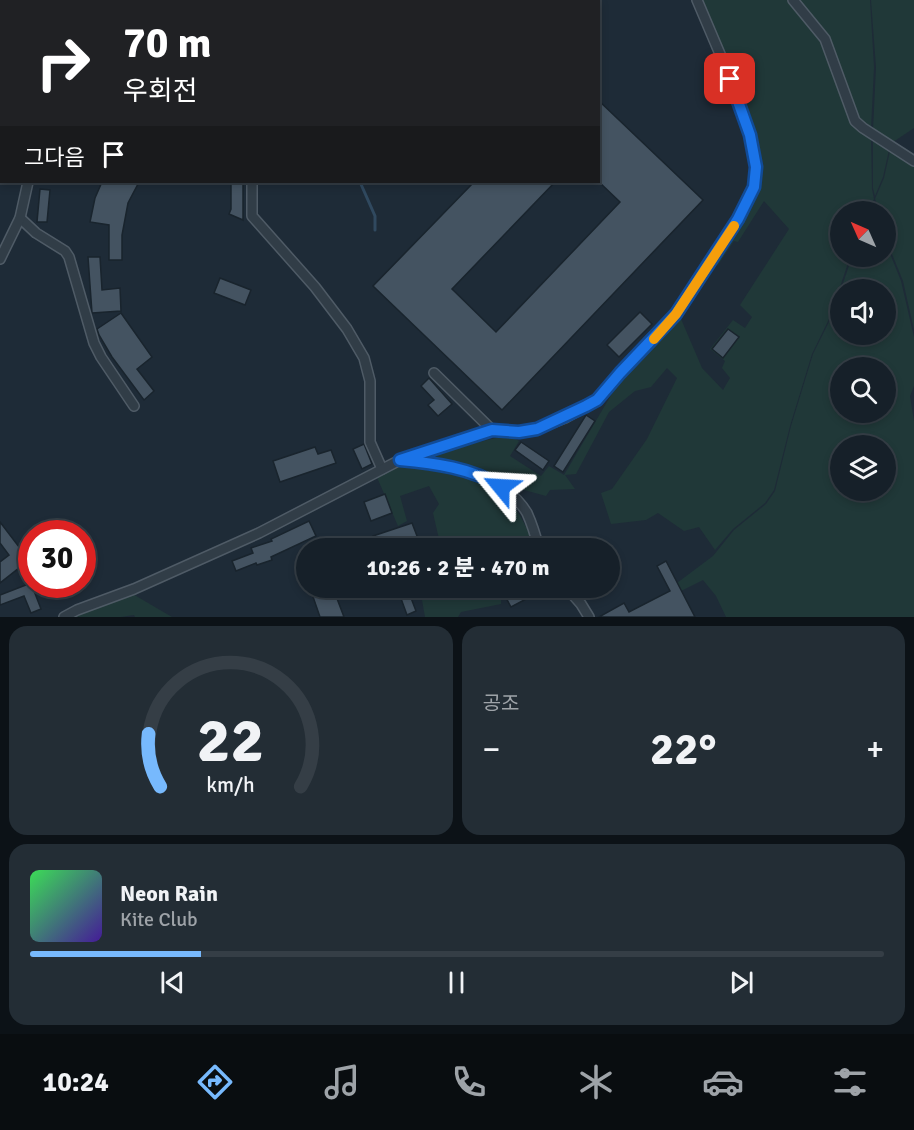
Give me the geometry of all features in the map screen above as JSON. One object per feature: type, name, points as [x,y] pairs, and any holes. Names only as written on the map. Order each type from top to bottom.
[{"type":"street","points":[[64,617],[259,534],[400,460],[492,430],[519,432],[537,429],[565,418],[597,400],[676,314],[746,207],[754,187],[755,158],[750,135],[737,94],[697,0]]},
{"type":"street","points":[[793,0],[825,39],[855,121],[914,161]]},
{"type":"street","points":[[0,259],[20,218],[28,183]]},
{"type":"street","points":[[252,183],[252,216],[315,286],[347,328],[364,358],[370,381],[370,442],[382,469]]},
{"type":"street","points":[[20,218],[36,233],[65,251],[76,279],[94,343],[134,406]]},
{"type":"street","points":[[434,373],[492,430]]},
{"type":"street","points":[[400,460],[466,471],[492,482],[519,503],[527,514],[535,538]]},
{"type":"street","points":[[576,598],[589,617]]},
{"type":"green space","points":[[702,0],[790,0],[822,40],[853,122],[871,137],[874,199],[873,201],[830,201],[830,267],[847,267],[843,279],[830,279],[830,317],[812,354],[790,426],[774,490],[765,503],[733,529],[715,550],[699,527],[684,531],[658,513],[646,520],[611,524],[601,493],[612,489],[647,439],[677,378],[667,368],[651,387],[635,391],[609,412],[576,474],[565,475],[575,489],[550,490],[546,496],[417,460],[418,457],[508,435],[519,441],[510,456],[541,476],[549,466],[564,475],[617,385],[681,319],[702,368],[723,390],[730,378],[722,368],[725,361],[710,349],[733,320],[745,328],[752,317],[740,305],[789,229],[764,201],[738,242],[734,241],[718,265],[714,264],[749,210],[759,175]]},
{"type":"green space","points":[[798,0],[870,0],[874,67],[871,129],[860,121],[851,102],[831,44]]},
{"type":"green space","points":[[871,0],[914,0],[914,128],[893,142],[873,130],[876,67]]},
{"type":"green space","points":[[873,140],[889,150],[883,177],[875,196],[873,188]]},
{"type":"green space","points":[[890,151],[914,166],[914,330],[903,281],[896,264],[896,201],[876,201],[875,199],[884,178]]},
{"type":"green space","points":[[849,267],[895,267],[901,281],[914,337],[914,386],[910,396],[914,421],[914,617],[726,617],[716,596],[703,580],[681,591],[677,583],[713,556],[734,530],[766,504],[775,491],[791,426],[813,354],[830,320],[830,345],[896,345],[896,279],[845,279]]},
{"type":"green space","points":[[401,463],[448,471],[484,482],[500,492],[513,506],[525,524],[531,538],[439,538],[433,513],[439,504],[429,486],[400,496],[407,521],[398,526],[376,475]]},
{"type":"green space","points":[[131,593],[172,617],[135,617],[134,615],[70,617]]},
{"type":"green space","points":[[427,598],[501,598],[501,604],[461,612],[458,617],[425,617],[422,600]]},
{"type":"building","points":[[600,102],[703,200],[502,410],[373,286],[473,183],[554,183],[452,289],[496,332],[620,202],[600,183]]},
{"type":"building","points":[[102,183],[138,183],[128,203],[122,235],[122,260],[109,260],[109,225],[90,222],[95,198]]},
{"type":"building","points":[[231,183],[243,183],[243,220],[229,214]]},
{"type":"building","points":[[40,189],[50,190],[47,222],[37,222]]},
{"type":"building","points":[[88,257],[100,257],[102,290],[120,288],[121,311],[92,313]]},
{"type":"building","points":[[220,278],[251,290],[245,305],[214,293]]},
{"type":"building","points":[[640,312],[652,324],[619,357],[607,345]]},
{"type":"building","points":[[121,313],[152,357],[137,369],[154,391],[144,400],[112,357],[97,329]]},
{"type":"building","points":[[728,329],[739,337],[723,358],[712,349]]},
{"type":"building","points":[[429,378],[452,404],[438,416],[428,405],[434,400],[421,386]]},
{"type":"building","points":[[586,415],[595,421],[563,472],[554,466]]},
{"type":"building","points":[[521,442],[549,461],[543,470],[515,450]]},
{"type":"building","points":[[364,444],[372,464],[362,469],[353,449]]},
{"type":"building","points":[[315,447],[318,454],[331,450],[336,463],[280,482],[273,461]]},
{"type":"building","points":[[385,494],[392,513],[371,521],[364,502]]},
{"type":"building","points":[[309,521],[316,536],[296,538],[296,545],[271,557],[272,560],[257,565],[256,563],[236,571],[232,561],[253,553],[251,548],[272,541],[271,539]]},
{"type":"building","points":[[0,522],[18,546],[18,569],[0,583],[0,562],[9,555],[0,543]]},
{"type":"building","points":[[412,523],[418,538],[374,538],[373,536]]},
{"type":"building","points":[[666,561],[695,617],[599,617],[624,603],[629,612],[670,591],[657,566]]},
{"type":"building","points":[[18,588],[19,598],[0,605],[0,595]]},
{"type":"building","points":[[25,598],[37,598],[41,609],[31,613]]},
{"type":"building","points":[[313,598],[337,598],[344,617],[320,617]]},
{"type":"building","points":[[401,598],[411,598],[416,611],[407,615]]},
{"type":"building","points":[[506,598],[528,598],[511,607]]},
{"type":"waterway","points":[[360,183],[375,216],[375,230]]},
{"type":"slow traffic","points":[[654,339],[676,314],[734,226]]},
{"type":"route","points":[[501,487],[466,471],[400,460],[492,430],[519,432],[537,429],[565,418],[597,400],[676,314],[746,207],[754,187],[756,167],[750,135],[730,79]]}]
